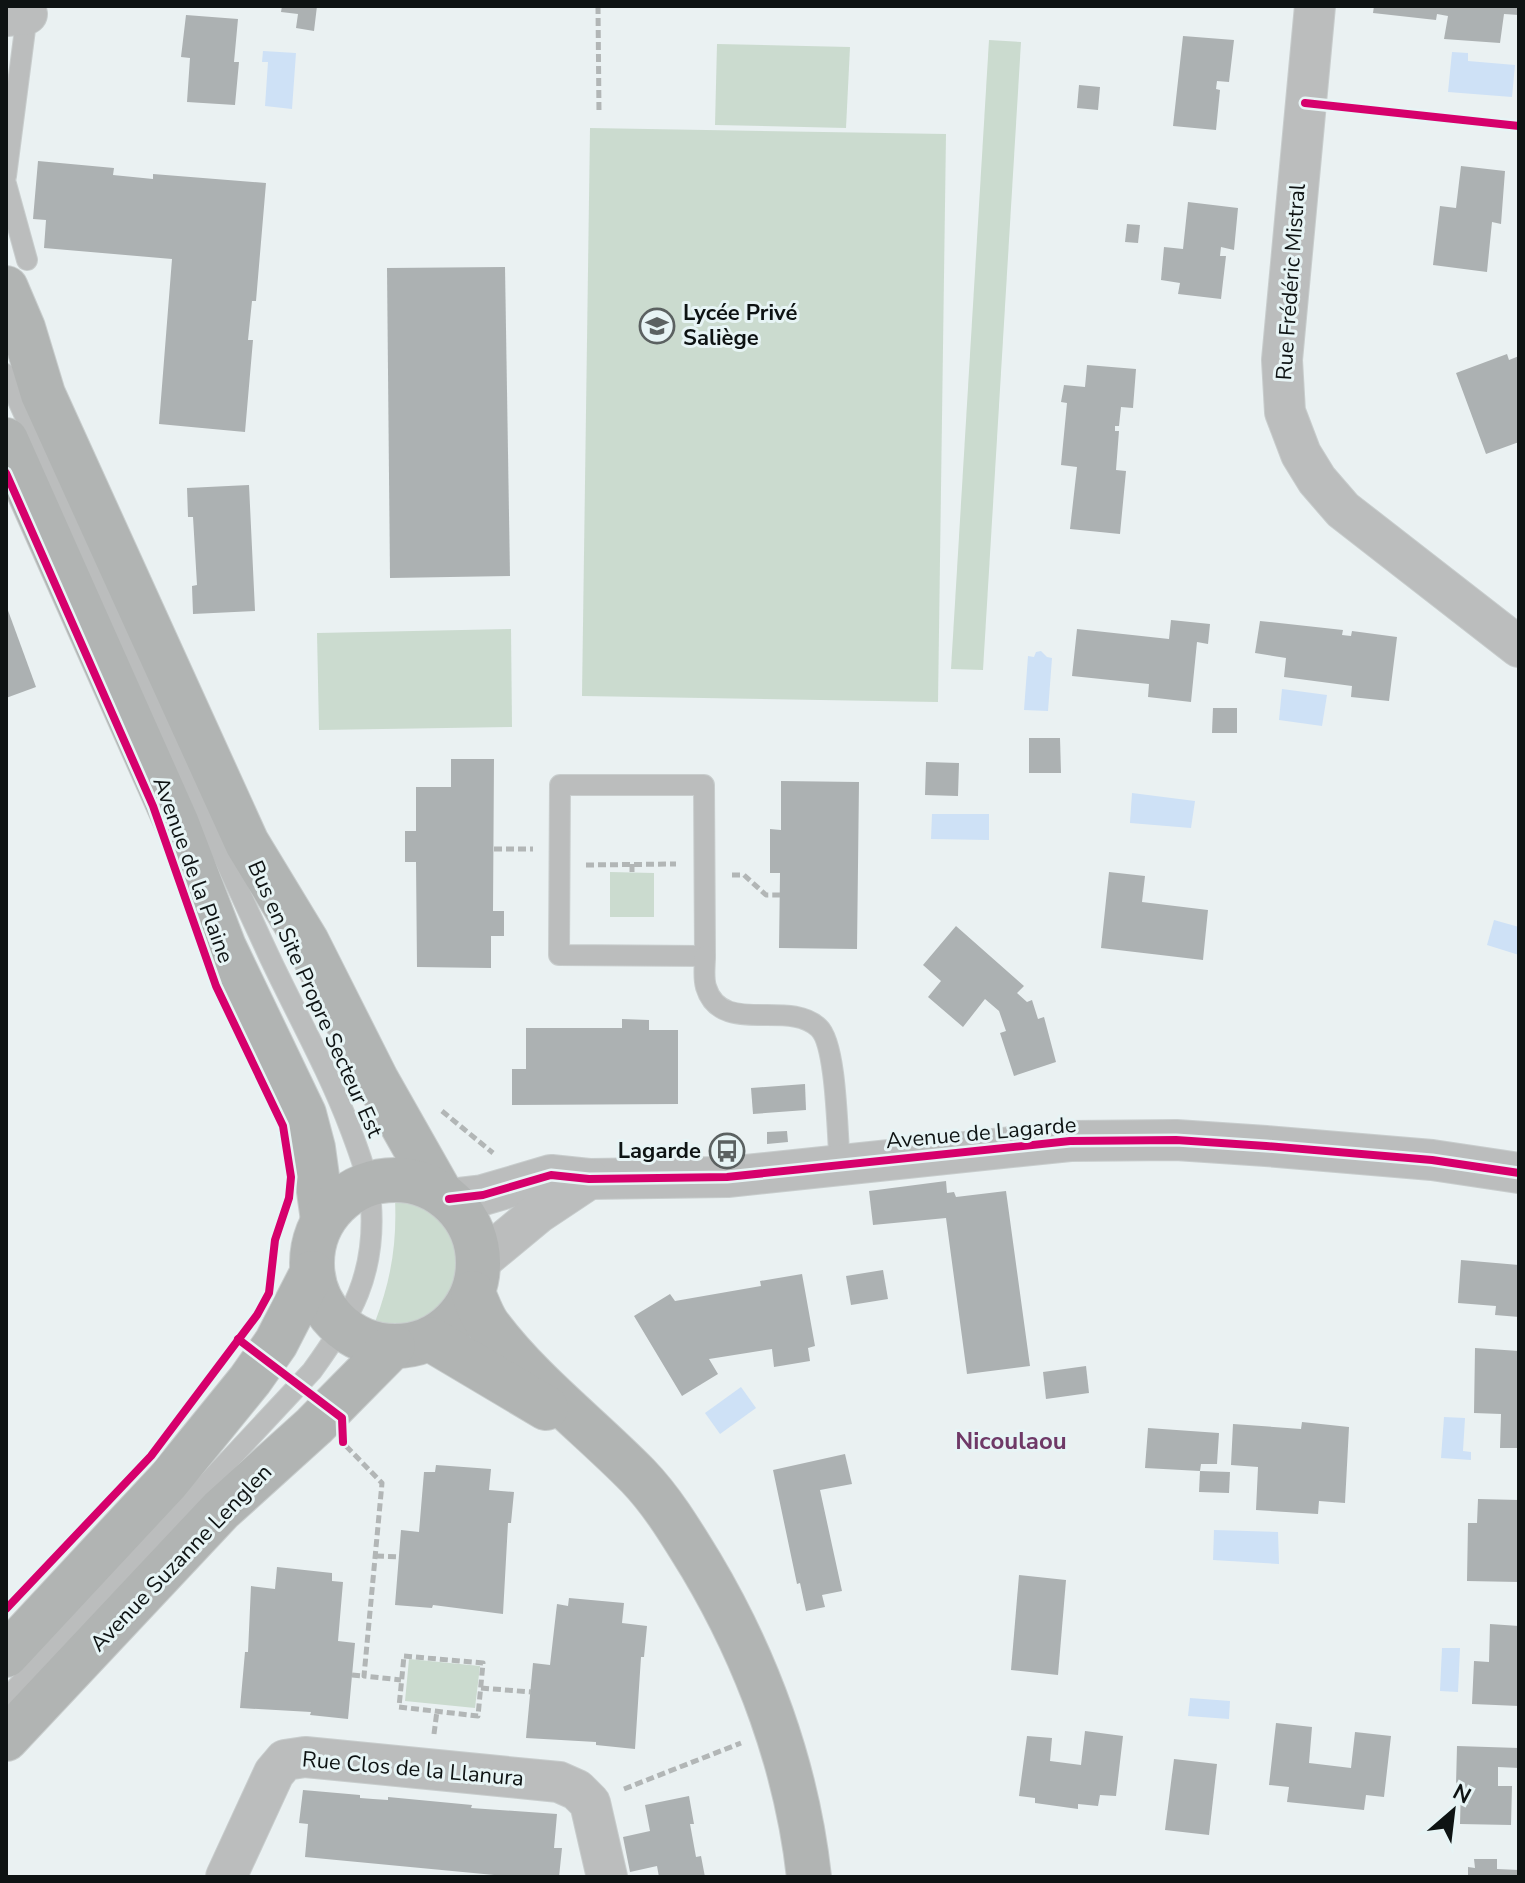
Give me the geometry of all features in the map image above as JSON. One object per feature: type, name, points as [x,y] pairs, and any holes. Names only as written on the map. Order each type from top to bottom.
[{"type":"street","name":"Rue Frédéric Mistral","points":[[1315,6],[1282,360],[1285,412],[1301,454],[1317,480],[1343,510],[1519,647]]},
{"type":"street","points":[[16,274],[23,328],[43,394],[247,843],[307,942],[376,1079],[444,1196]]},
{"type":"street","name":"Avenue de la Plaine","points":[[6,440],[177,824],[224,947],[304,1114],[313,1148],[323,1220]]},
{"type":"street","name":"Avenue de Lagarde","points":[[444,1196],[483,1195],[551,1175],[589,1179],[727,1177],[979,1148],[1070,1141],[1176,1140],[1432,1160],[1519,1173]]},
{"type":"street","points":[[476,1278],[538,1213],[589,1179]]},
{"type":"street","points":[[593,1435],[510,1388],[412,1343],[368,1342],[342,1328],[317,1294],[312,1273],[314,1241],[323,1220],[335,1204],[367,1184],[397,1180],[426,1186],[457,1207],[471,1227],[476,1278],[487,1324],[593,1435],[640,1478],[666,1510],[716,1590],[742,1642],[785,1758],[809,1877]]},
{"type":"street","points":[[6,1655],[168,1481],[250,1380],[276,1343],[312,1273]]},
{"type":"street","name":"Avenue Suzanne Lenglen","points":[[6,1739],[221,1510],[314,1426],[336,1425],[412,1343],[460,1315],[476,1278]]},
{"type":"street","name":"Rue Clos de la Llanura","points":[[226,1877],[274,1773],[285,1760],[305,1757],[559,1782],[577,1790],[590,1803]]},
{"type":"street","points":[[590,1803],[607,1877]]},
{"type":"lane","points":[[6,176],[16,15]]},
{"type":"lane","points":[[6,184],[16,274]]},
{"type":"lane","name":"Bus en Site Propre Secteur Est","points":[[6,374],[270,958],[338,1098],[360,1154],[371,1203],[369,1258],[353,1310],[301,1385],[6,1699]]},
{"type":"lane","points":[[705,956],[559,955],[560,785],[704,785],[705,956],[704,984],[709,996],[721,1008],[735,1014],[802,1017],[820,1028],[831,1053],[840,1165]]},
{"type":"path","points":[[598,6],[599,113]]},
{"type":"path","points":[[494,849],[546,849],[572,865],[692,864],[715,874],[744,875],[766,895],[780,895]]},
{"type":"path","points":[[632,864],[632,873]]},
{"type":"path","points":[[440,1110],[500,1160]]},
{"type":"path","points":[[336,1425],[382,1483],[364,1676]]},
{"type":"path","points":[[376,1556],[399,1557]]},
{"type":"path","points":[[404,1656],[483,1663],[478,1716],[399,1707],[401,1680],[404,1656]]},
{"type":"path","points":[[352,1675],[401,1680]]},
{"type":"path","points":[[481,1688],[531,1692]]},
{"type":"path","points":[[590,1803],[737,1745]]},
{"type":"green space","points":[[989,40],[1021,42],[983,670],[951,669]]},
{"type":"green space","points":[[717,44],[850,47],[846,128],[715,125]]},
{"type":"green space","points":[[590,128],[946,134],[938,702],[582,696]]},
{"type":"green space","points":[[511,629],[512,727],[319,730],[317,633]]},
{"type":"green space","points":[[610,872],[654,873],[654,917],[610,917]]},
{"type":"green space","points":[[395,1199],[425,1203],[446,1219],[457,1243],[459,1269],[452,1295],[436,1315],[410,1325],[375,1322],[392,1262]]},
{"type":"green space","points":[[409,1659],[480,1666],[475,1708],[405,1701]]},
{"type":"water","points":[[263,51],[296,53],[292,109],[265,106],[268,62],[262,62]]},
{"type":"water","points":[[1452,52],[1468,53],[1468,61],[1515,65],[1512,97],[1448,92]]},
{"type":"water","points":[[1041,651],[1052,658],[1048,711],[1024,710],[1028,656],[1034,657],[1036,652]]},
{"type":"water","points":[[1282,689],[1327,695],[1322,726],[1279,720]]},
{"type":"water","points":[[1132,793],[1195,801],[1191,828],[1130,823]]},
{"type":"water","points":[[932,814],[989,814],[989,840],[931,839]]},
{"type":"water","points":[[1494,920],[1519,927],[1519,955],[1487,945]]},
{"type":"water","points":[[741,1387],[756,1408],[720,1434],[705,1413]]},
{"type":"water","points":[[1444,1417],[1465,1418],[1463,1451],[1471,1452],[1471,1460],[1441,1458]]},
{"type":"water","points":[[1214,1530],[1278,1532],[1279,1564],[1213,1560]]},
{"type":"water","points":[[1442,1648],[1460,1648],[1458,1692],[1440,1691]]},
{"type":"water","points":[[1190,1698],[1230,1701],[1229,1719],[1188,1716]]},
{"type":"building","points":[[282,6],[317,6],[314,31],[296,28],[298,14],[281,12]]},
{"type":"building","points":[[1374,6],[1519,6],[1519,15],[1504,14],[1500,43],[1444,39],[1448,16],[1437,14],[1436,20],[1373,13]]},
{"type":"building","points":[[186,15],[238,19],[234,62],[239,62],[235,105],[187,102],[190,58],[181,57]]},
{"type":"building","points":[[1183,36],[1234,40],[1229,82],[1217,81],[1216,89],[1220,90],[1216,130],[1173,126]]},
{"type":"building","points":[[1079,85],[1100,87],[1098,110],[1077,108]]},
{"type":"building","points":[[38,161],[114,168],[113,175],[153,179],[153,174],[266,183],[256,301],[252,301],[248,340],[253,340],[245,432],[159,424],[172,259],[44,248],[46,220],[33,219]]},
{"type":"building","points":[[1461,166],[1505,171],[1501,224],[1492,222],[1487,272],[1433,265],[1440,206],[1456,208]]},
{"type":"building","points":[[1188,202],[1238,208],[1234,250],[1221,247],[1220,256],[1226,256],[1221,299],[1178,294],[1180,283],[1161,280],[1164,247],[1183,249]]},
{"type":"building","points":[[1127,224],[1140,225],[1138,243],[1125,242]]},
{"type":"building","points":[[505,267],[510,576],[390,578],[387,268]]},
{"type":"building","points":[[1507,354],[1509,360],[1519,356],[1519,442],[1486,454],[1456,373]]},
{"type":"building","points":[[1087,365],[1136,369],[1133,408],[1121,407],[1119,426],[1115,426],[1115,431],[1119,431],[1116,470],[1126,471],[1120,534],[1070,529],[1077,467],[1061,465],[1067,403],[1061,402],[1064,385],[1085,387]]},
{"type":"building","points":[[249,485],[255,611],[193,614],[192,586],[197,585],[193,517],[188,517],[187,488]]},
{"type":"building","points":[[6,605],[36,687],[6,698]]},
{"type":"building","points":[[1171,620],[1210,624],[1208,644],[1197,642],[1191,702],[1148,697],[1149,684],[1072,676],[1077,629],[1169,639]]},
{"type":"building","points":[[1260,621],[1343,630],[1342,635],[1351,636],[1352,631],[1397,637],[1389,701],[1351,697],[1352,686],[1284,677],[1286,658],[1255,653]]},
{"type":"building","points":[[1213,708],[1237,708],[1237,733],[1212,733]]},
{"type":"building","points":[[1029,738],[1060,738],[1061,773],[1029,773]]},
{"type":"building","points":[[451,759],[494,759],[493,911],[504,911],[504,936],[491,936],[491,968],[417,967],[416,862],[405,862],[405,831],[416,831],[416,787],[451,787]]},
{"type":"building","points":[[926,762],[959,763],[958,796],[925,795]]},
{"type":"building","points":[[781,781],[859,782],[857,949],[779,948],[780,873],[770,873],[770,829],[781,830]]},
{"type":"building","points":[[1109,872],[1145,876],[1142,902],[1208,910],[1203,960],[1101,948]]},
{"type":"building","points":[[956,926],[1024,986],[1017,993],[1027,1002],[1032,1000],[1038,1019],[1044,1017],[1056,1062],[1014,1076],[1000,1033],[1006,1031],[999,1011],[985,999],[963,1027],[928,997],[941,981],[923,965]]},
{"type":"building","points":[[622,1019],[649,1020],[649,1030],[678,1030],[678,1104],[512,1105],[512,1069],[526,1069],[526,1028],[622,1028]]},
{"type":"building","points":[[805,1084],[806,1110],[753,1114],[751,1088]]},
{"type":"building","points":[[787,1131],[788,1142],[767,1144],[767,1132]]},
{"type":"building","points":[[946,1181],[947,1193],[954,1192],[956,1197],[1006,1191],[1030,1366],[967,1374],[946,1218],[873,1225],[869,1191]]},
{"type":"building","points":[[1461,1260],[1519,1265],[1519,1317],[1495,1315],[1496,1306],[1458,1303]]},
{"type":"building","points":[[883,1270],[888,1299],[851,1305],[846,1276]]},
{"type":"building","points":[[802,1274],[815,1346],[808,1348],[810,1361],[774,1367],[772,1349],[709,1359],[718,1374],[682,1396],[634,1316],[670,1294],[675,1301],[761,1286],[760,1281]]},
{"type":"building","points":[[1475,1348],[1519,1351],[1519,1448],[1500,1448],[1501,1414],[1474,1413]]},
{"type":"building","points":[[1086,1366],[1089,1393],[1046,1399],[1043,1372]]},
{"type":"building","points":[[1302,1422],[1349,1427],[1345,1503],[1319,1501],[1318,1514],[1256,1510],[1258,1467],[1231,1465],[1233,1424],[1301,1429]]},
{"type":"building","points":[[1148,1428],[1219,1433],[1217,1464],[1201,1464],[1200,1471],[1145,1468]]},
{"type":"building","points":[[845,1454],[852,1484],[820,1490],[842,1591],[822,1595],[825,1607],[806,1611],[800,1583],[797,1584],[773,1470]]},
{"type":"building","points":[[436,1465],[491,1469],[489,1490],[514,1492],[511,1523],[508,1523],[503,1614],[433,1605],[432,1608],[395,1605],[401,1530],[419,1532],[424,1472],[435,1472]]},
{"type":"building","points":[[1200,1471],[1230,1472],[1229,1493],[1199,1492]]},
{"type":"building","points":[[1478,1499],[1519,1500],[1519,1582],[1467,1581],[1468,1523],[1477,1523]]},
{"type":"building","points":[[277,1567],[332,1573],[332,1581],[343,1582],[338,1641],[355,1643],[348,1719],[310,1715],[311,1712],[240,1708],[245,1652],[248,1652],[251,1586],[275,1589]]},
{"type":"building","points":[[1019,1575],[1066,1580],[1058,1675],[1011,1670]]},
{"type":"building","points":[[569,1598],[624,1603],[622,1623],[647,1626],[644,1657],[641,1657],[635,1749],[596,1745],[596,1742],[526,1738],[533,1663],[550,1665],[557,1604],[568,1606]]},
{"type":"building","points":[[1490,1624],[1519,1626],[1519,1706],[1472,1704],[1474,1661],[1489,1662]]},
{"type":"building","points":[[1276,1723],[1312,1727],[1309,1763],[1351,1768],[1355,1732],[1391,1736],[1384,1797],[1366,1795],[1364,1810],[1287,1802],[1289,1787],[1269,1785]]},
{"type":"building","points":[[1085,1731],[1123,1736],[1116,1796],[1100,1795],[1098,1806],[1078,1804],[1078,1809],[1035,1803],[1035,1798],[1019,1796],[1027,1736],[1052,1738],[1050,1761],[1081,1765]]},
{"type":"building","points":[[1457,1746],[1519,1748],[1519,1768],[1498,1767],[1498,1786],[1512,1786],[1511,1825],[1460,1824],[1461,1785],[1456,1785]]},
{"type":"building","points":[[1174,1759],[1217,1764],[1209,1835],[1165,1830]]},
{"type":"building","points":[[303,1790],[360,1795],[360,1798],[388,1800],[388,1797],[472,1805],[471,1808],[557,1814],[554,1848],[562,1848],[559,1877],[514,1877],[305,1857],[308,1824],[299,1823]]},
{"type":"building","points":[[689,1796],[696,1857],[701,1856],[705,1877],[659,1877],[657,1866],[630,1872],[623,1837],[650,1831],[645,1805]]},
{"type":"building","points":[[1474,1859],[1497,1859],[1497,1869],[1519,1870],[1519,1877],[1468,1877],[1468,1867],[1475,1868]]},
{"type":"cycle path","points":[[1305,103],[1519,126]]},
{"type":"cycle path","points":[[6,473],[153,806],[216,986],[283,1126],[291,1177],[289,1198],[275,1240],[269,1293],[257,1315],[151,1456],[6,1609]]},
{"type":"cycle path","points":[[449,1199],[483,1195],[551,1175],[589,1179],[727,1177],[1070,1141],[1176,1140],[1266,1146],[1432,1160],[1519,1173]]},
{"type":"cycle path","points":[[238,1339],[342,1418],[343,1442]]},
{"type":"place","name":"Lycée Privé Saliège","points":[[657,326]]},
{"type":"place","name":"Lagarde","points":[[727,1151]]},
{"type":"district","name":"Nicoulaou","points":[[1011,1441]]}]
